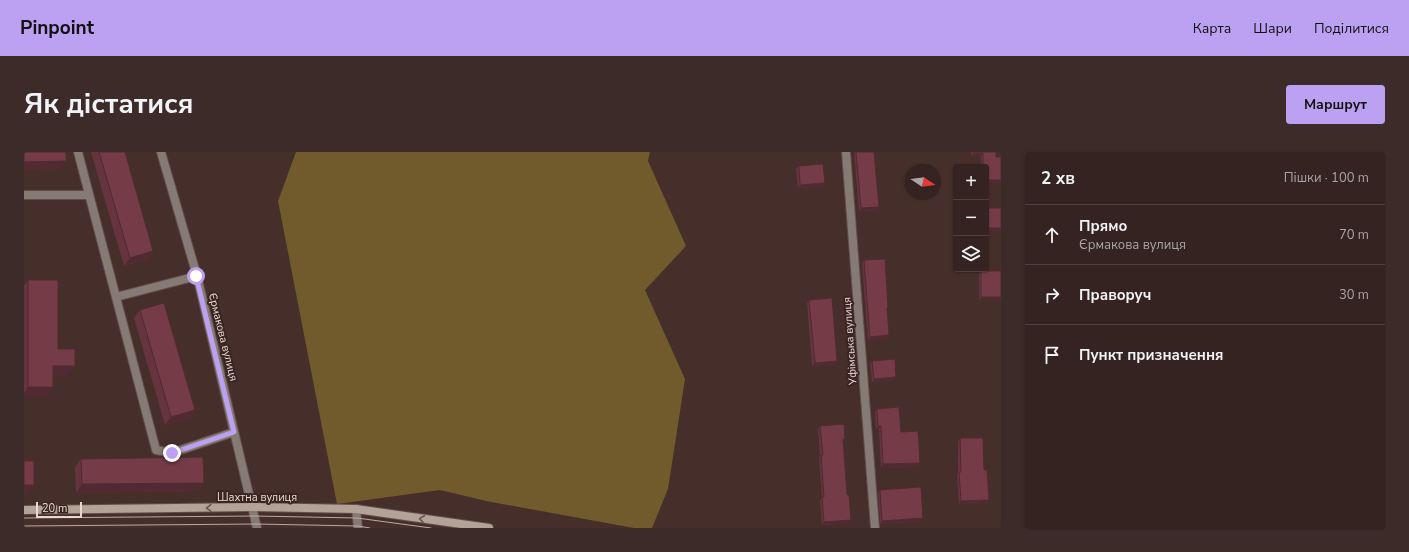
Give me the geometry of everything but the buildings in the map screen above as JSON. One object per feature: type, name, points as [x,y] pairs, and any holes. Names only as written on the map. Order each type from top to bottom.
[{"type":"main road","name":"Шахтна вулиця","points":[[24,510],[252,507],[356,509],[487,528]]},
{"type":"street","points":[[78,152],[156,450],[172,453],[234,432]]},
{"type":"street","name":"Єрмакова вулиця","points":[[161,152],[196,276],[257,528]]},
{"type":"street","name":"Уфімська вулиця","points":[[846,152],[875,528]]},
{"type":"street","points":[[24,195],[89,195]]},
{"type":"street","points":[[116,297],[196,276]]},
{"type":"street","points":[[356,509],[358,528]]},
{"type":"shaded area","points":[[296,152],[650,152],[648,161],[686,246],[645,290],[685,379],[668,489],[652,528],[634,528],[486,501],[440,490],[337,504],[278,201]]},
{"type":"tram line","points":[[24,518],[255,516],[357,518],[431,528]]},
{"type":"tram line","points":[[24,526],[256,524],[358,526],[370,528]]},
{"type":"route","points":[[172,453],[234,432],[196,276]]}]
